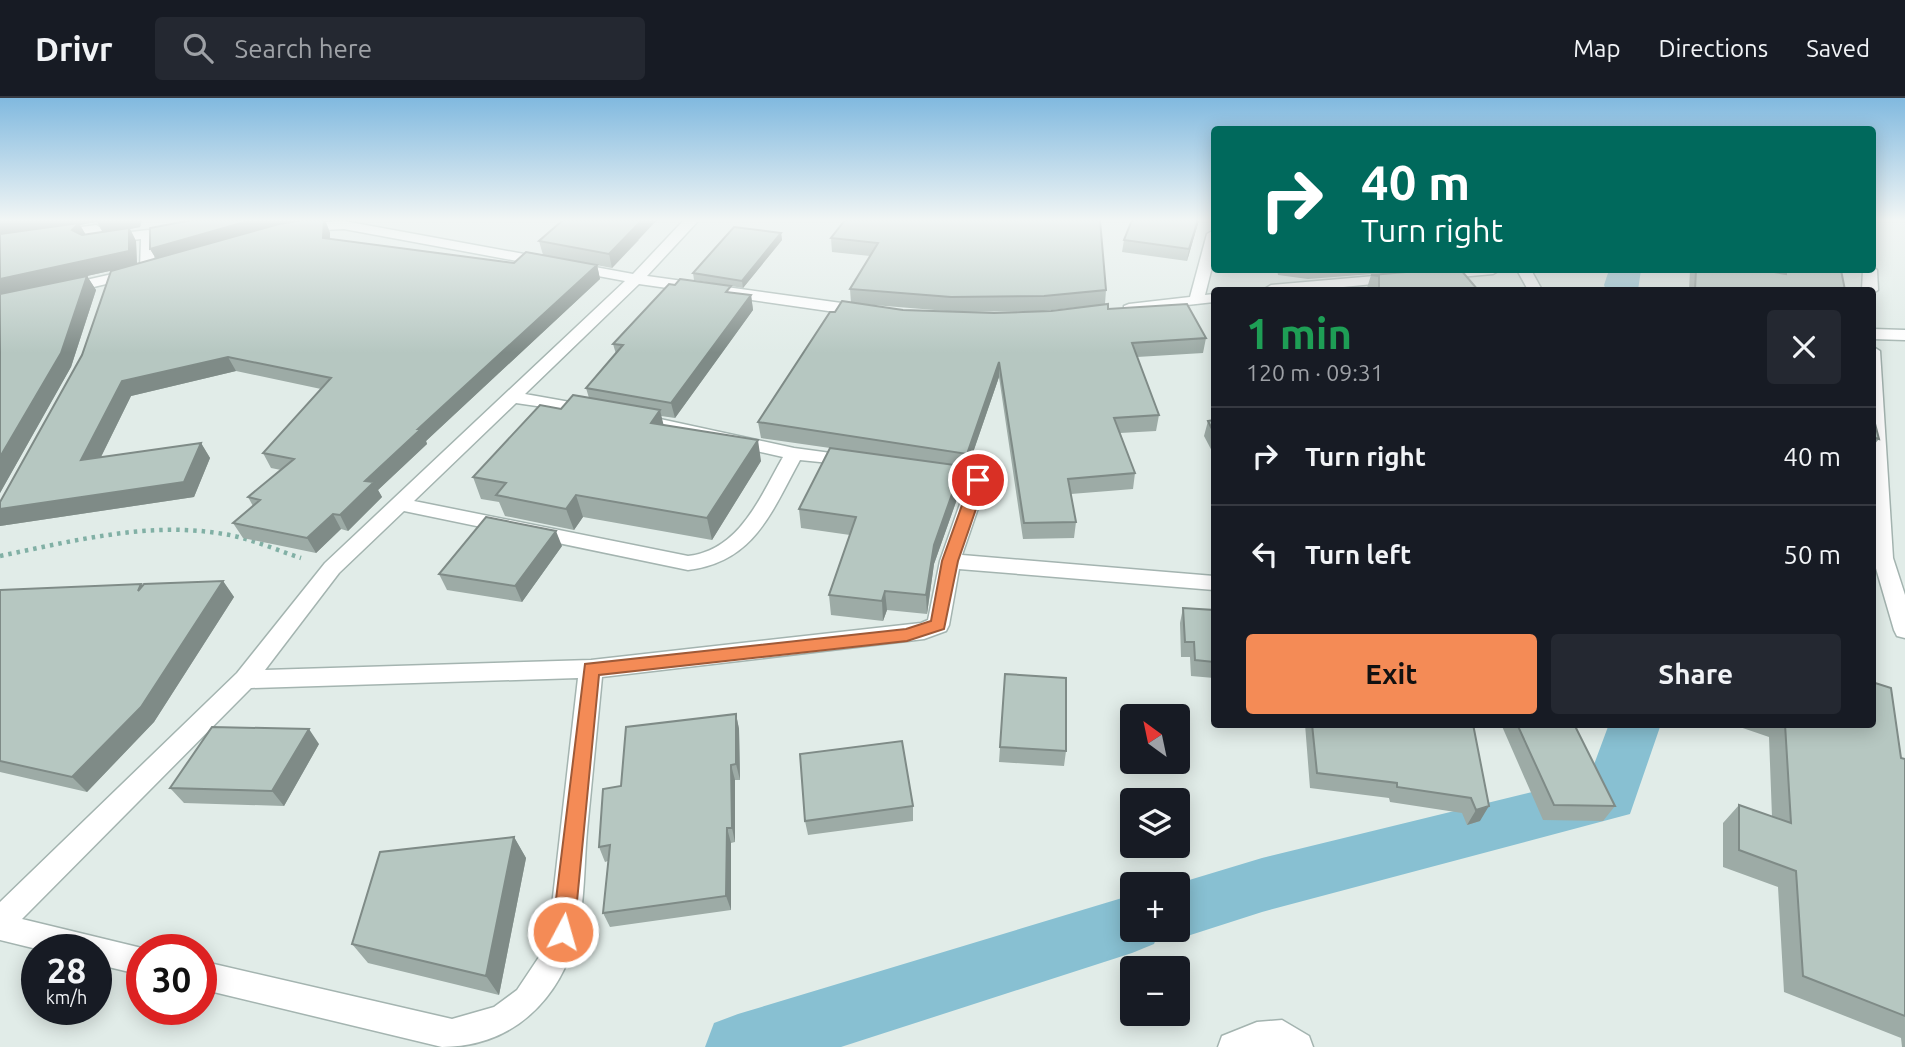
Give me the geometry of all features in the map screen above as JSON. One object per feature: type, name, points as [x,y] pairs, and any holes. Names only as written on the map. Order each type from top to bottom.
[{"type":"street","points":[[55,291],[110,280],[153,267],[153,264]]},
{"type":"street","points":[[556,264],[636,279],[877,313]]},
{"type":"street","points":[[0,921],[245,679],[332,568],[650,264]]},
{"type":"street","points":[[1196,301],[1206,264]]},
{"type":"street","points":[[1305,287],[1460,273]]},
{"type":"street","points":[[102,305],[110,280]]},
{"type":"street","points":[[1116,310],[1211,298]]},
{"type":"street","points":[[1876,334],[1905,335]]},
{"type":"street","points":[[512,397],[662,423],[794,454],[873,465]]},
{"type":"street","points":[[1876,426],[1883,558],[1905,631]]},
{"type":"street","points":[[400,504],[688,563],[705,564],[723,557],[742,540],[794,454]]},
{"type":"street","points":[[245,679],[591,669],[924,631],[938,625],[950,561],[978,480],[913,470]]},
{"type":"street","points":[[1883,558],[1905,573]]},
{"type":"street","points":[[950,561],[1211,583]]},
{"type":"street","points":[[217,979],[452,1034],[502,1020],[528,1000],[551,965],[563,932],[591,669]]},
{"type":"street","points":[[0,927],[126,957]]},
{"type":"street","points":[[1233,1047],[1257,1037],[1282,1035],[1298,1047]]},
{"type":"path","points":[[0,556],[143,530],[190,530],[226,535],[332,568]]},
{"type":"building","points":[[0,264],[68,264],[0,279]]},
{"type":"building","points":[[135,264],[597,265],[418,429],[421,429],[365,481],[374,482],[340,515],[333,514],[307,538],[233,523],[260,500],[248,497],[294,459],[263,453],[331,378],[228,357],[122,381],[81,460],[201,443],[184,482],[0,509],[0,502],[82,355],[111,271]]},
{"type":"building","points":[[701,264],[756,264],[742,281],[693,273]]},
{"type":"building","points":[[865,264],[1104,264],[1106,290],[1044,296],[951,297],[850,289]]},
{"type":"building","points":[[1464,273],[1475,287],[1379,287],[1379,276],[1371,275]]},
{"type":"building","points":[[1696,273],[1842,273],[1844,287],[1695,287]]},
{"type":"building","points":[[87,276],[61,353],[0,457],[0,294]]},
{"type":"building","points":[[680,279],[731,286],[726,292],[751,295],[671,403],[586,388],[623,345],[613,344],[669,284],[675,285]]},
{"type":"building","points":[[842,301],[903,310],[994,313],[1051,311],[1108,304],[1108,309],[1187,304],[1206,338],[1132,343],[1159,415],[1114,418],[1135,473],[1068,479],[1076,522],[1024,523],[999,362],[967,454],[758,422],[830,312],[835,312]]},
{"type":"building","points":[[573,395],[660,410],[651,423],[758,440],[707,518],[576,495],[566,509],[496,495],[506,483],[473,477],[540,405],[561,409]]},
{"type":"building","points":[[830,448],[962,466],[934,545],[926,595],[885,591],[882,601],[829,595],[856,517],[799,509]]},
{"type":"building","points":[[486,517],[556,531],[515,586],[439,574]]},
{"type":"building","points":[[223,581],[141,707],[72,777],[0,761],[0,590],[141,584],[138,591],[144,584]]},
{"type":"building","points":[[1183,608],[1211,610],[1211,662],[1195,660],[1194,642],[1185,642]]},
{"type":"building","points":[[1005,674],[1066,678],[1066,751],[1000,747]]},
{"type":"building","points":[[1876,683],[1891,688],[1901,758],[1905,759],[1905,1016],[1803,976],[1796,871],[1739,850],[1739,805],[1791,823],[1785,728],[1876,728]]},
{"type":"building","points":[[736,714],[736,764],[731,765],[732,828],[727,828],[726,896],[603,913],[610,845],[599,847],[603,789],[621,786],[626,727]]},
{"type":"building","points":[[212,727],[309,729],[272,791],[170,788]]},
{"type":"building","points":[[1312,728],[1474,728],[1489,806],[1476,810],[1471,798],[1397,787],[1397,783],[1317,773]]},
{"type":"building","points":[[1519,728],[1576,728],[1615,806],[1554,805]]},
{"type":"building","points":[[902,741],[913,806],[805,821],[800,754]]},
{"type":"building","points":[[514,837],[486,976],[352,944],[380,852]]},
{"type":"waterway","points":[[1621,287],[1624,273]]},
{"type":"waterway","points":[[1190,907],[1262,885],[1610,797],[1634,728]]},
{"type":"waterway","points":[[738,1047],[1120,928]]},
{"type":"route","points":[[563,932],[591,669],[907,635],[938,625],[943,610],[950,561],[978,480]]}]
